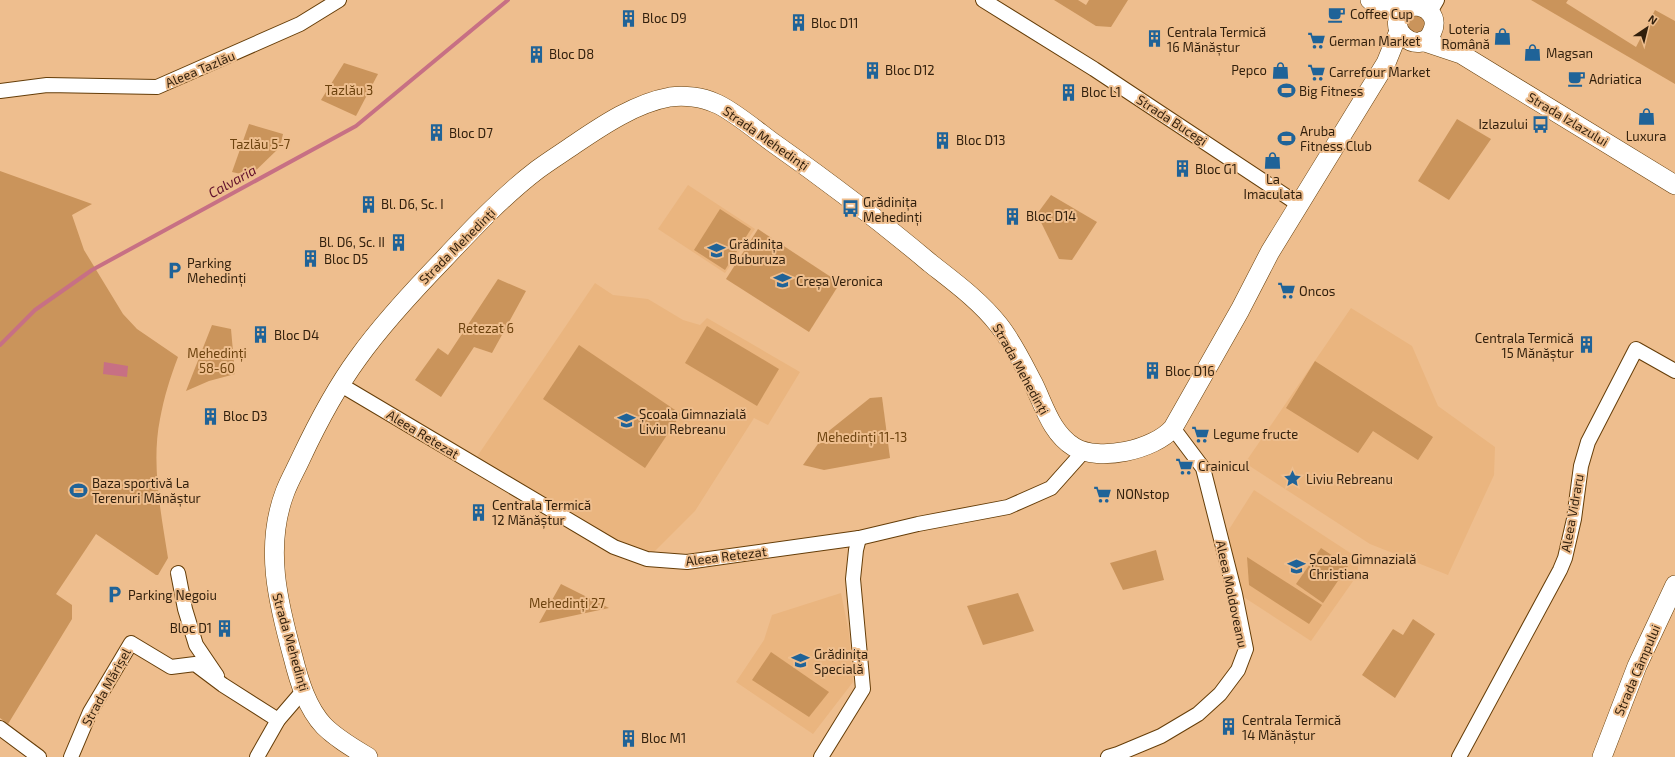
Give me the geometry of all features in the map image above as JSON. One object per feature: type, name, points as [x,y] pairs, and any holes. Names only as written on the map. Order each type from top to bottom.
[{"type":"street","name":"Aleea Tazlău","points":[[0,91],[47,85],[157,87],[300,24],[339,0]]},
{"type":"street","name":"Strada Bucegi","points":[[983,0],[1094,69],[1298,204]]},
{"type":"street","name":"Strada Izlazului","points":[[1368,0],[1409,7],[1422,7],[1434,12],[1461,54]]},
{"type":"street","name":"Strada Izlazului","points":[[1368,0],[1406,39],[1461,54],[1675,185]]},
{"type":"street","points":[[1398,30],[1401,13],[1409,7]]},
{"type":"street","points":[[1419,42],[1431,35],[1434,12]]},
{"type":"street","name":"Strada Mehedinți","points":[[368,757],[338,738],[323,725],[315,715],[303,691],[286,635],[276,590],[274,550],[278,518],[284,494],[311,437],[355,361],[412,291],[459,242],[537,170],[599,128],[628,112],[655,100],[675,96],[692,97],[716,103],[793,156],[894,233],[970,294],[1001,327],[1034,385],[1054,428],[1074,447],[1084,451],[1104,454],[1133,449],[1158,441],[1167,435],[1173,428],[1298,204],[1386,63],[1398,30]]},
{"type":"street","name":"Strada Mehedinți","points":[[1386,63],[1419,42]]},
{"type":"street","name":"Aleea Vidraru","points":[[1459,757],[1560,570],[1565,558],[1574,519],[1581,466],[1588,442],[1636,349],[1675,371]]},
{"type":"street","name":"Aleea Retezat","points":[[341,385],[614,547],[647,559],[687,562],[859,538],[918,524],[1008,507],[1051,488],[1084,451]]},
{"type":"street","name":"Aleea Moldoveanu","points":[[1115,756],[1161,736],[1198,714],[1220,694],[1238,670],[1246,649],[1203,468],[1173,428]]},
{"type":"street","points":[[821,757],[863,689],[853,579],[856,550],[859,538]]},
{"type":"street","points":[[178,573],[185,609],[196,645],[223,685]]},
{"type":"street","name":"Strada Câmpului","points":[[1602,757],[1638,666],[1675,585]]},
{"type":"street","name":"Strada Mărișel","points":[[71,757],[90,712],[131,643],[171,667],[195,664],[223,685],[278,720]]},
{"type":"street","points":[[256,757],[278,720],[303,691]]},
{"type":"street","points":[[0,728],[39,757]]},
{"type":"shaded area","name":"Grădinița Buburuza","points":[[688,185],[755,229],[725,273],[658,229]]},
{"type":"shaded area","name":"Școala Gimnazială Liviu Rebreanu","points":[[595,283],[613,295],[648,299],[683,320],[700,325],[707,318],[800,372],[768,425],[754,418],[695,511],[647,559],[472,464]]},
{"type":"shaded area","points":[[1351,308],[1412,346],[1438,406],[1495,447],[1494,475],[1448,575],[1370,544],[1245,463]]},
{"type":"shaded area","points":[[104,362],[128,366],[127,377],[103,374]]},
{"type":"shaded area","name":"Școala Gimnazială Christiana","points":[[1254,490],[1358,558],[1358,574],[1311,641],[1239,594],[1228,531]]},
{"type":"shaded area","name":"Grădinița Specială","points":[[841,593],[849,633],[853,682],[813,734],[736,682],[764,640],[772,615]]},
{"type":"green space","points":[[1054,0],[1078,0],[1086,5],[1089,0],[1128,0],[1111,27],[1096,26]]},
{"type":"green space","points":[[1531,0],[1568,0],[1566,3],[1636,47],[1655,10],[1675,21],[1675,84]]},
{"type":"green space","points":[[1413,9],[1431,26],[1413,38],[1402,19]]},
{"type":"green space","name":"Tazlău 3","points":[[344,63],[378,74],[356,116],[321,100]]},
{"type":"green space","points":[[1457,119],[1491,139],[1449,200],[1418,181]]},
{"type":"green space","name":"Tazlău 5-7","points":[[249,124],[283,134],[280,147],[250,176],[232,172]]},
{"type":"green space","name":"Baza sportivă La Terenuri Mănăștur","points":[[0,171],[92,204],[72,215],[84,250],[123,314],[137,329],[178,357],[172,372],[162,411],[157,436],[156,453],[158,488],[168,558],[158,575],[156,575],[96,534],[56,594],[72,605],[72,619],[8,724],[0,718]]},
{"type":"green space","points":[[1051,195],[1097,222],[1072,260],[1059,259],[1037,214]]},
{"type":"green space","points":[[720,209],[751,229],[725,270],[694,250]]},
{"type":"green space","name":"Creșa Veronica","points":[[758,229],[840,283],[809,332],[726,279]]},
{"type":"green space","name":"Retezat 6","points":[[498,279],[526,291],[492,353],[474,347],[441,397],[415,380],[438,348],[448,355]]},
{"type":"green space","name":"Mehedinți 58-60","points":[[212,325],[231,329],[235,374],[209,381],[186,391]]},
{"type":"green space","points":[[707,326],[779,369],[757,406],[685,363]]},
{"type":"green space","points":[[579,345],[681,414],[645,468],[543,399]]},
{"type":"green space","points":[[1315,361],[1433,437],[1418,460],[1373,431],[1358,453],[1286,408]]},
{"type":"green space","name":"Mehedinți 11-13","points":[[882,397],[890,458],[824,470],[803,465],[825,434],[870,398]]},
{"type":"green space","points":[[1321,548],[1348,566],[1323,603],[1296,584]]},
{"type":"green space","points":[[1156,550],[1164,580],[1123,590],[1110,563]]},
{"type":"green space","points":[[1247,557],[1322,605],[1309,624],[1249,585]]},
{"type":"green space","name":"Mehedinți 27","points":[[561,584],[609,608],[539,623]]},
{"type":"green space","points":[[1018,593],[1034,631],[983,645],[967,606]]},
{"type":"green space","points":[[1413,619],[1435,634],[1395,698],[1362,675],[1393,629],[1403,635]]},
{"type":"green space","points":[[771,652],[829,692],[809,717],[752,680]]},
{"type":"waterway","name":"Calvaria","points":[[0,345],[35,310],[92,270],[356,126],[508,0]]},
{"type":"place","name":"Coffee Cup","points":[[1337,14]]},
{"type":"place","name":"Bloc D9","points":[[629,18]]},
{"type":"place","name":"Bloc D11","points":[[798,23]]},
{"type":"place","name":"Loteria Română","points":[[1503,36]]},
{"type":"place","name":"Centrala Termică 16 Mănăștur","points":[[1154,39]]},
{"type":"place","name":"German Market","points":[[1316,41]]},
{"type":"place","name":"Magsan","points":[[1533,53]]},
{"type":"place","name":"Bloc D8","points":[[536,54]]},
{"type":"place","name":"Bloc D12","points":[[872,70]]},
{"type":"place","name":"Pepco","points":[[1280,70]]},
{"type":"place","name":"Carrefour Market","points":[[1316,72]]},
{"type":"place","name":"Adriatica","points":[[1576,79]]},
{"type":"place","name":"Big Fitness","points":[[1286,91]]},
{"type":"place","name":"Bloc L1","points":[[1068,92]]},
{"type":"place","name":"Luxura","points":[[1646,117]]},
{"type":"place","name":"Izlazului","points":[[1541,124]]},
{"type":"place","name":"Bloc D7","points":[[436,133]]},
{"type":"place","name":"Aruba Fitness Club","points":[[1287,138]]},
{"type":"place","name":"Bloc D13","points":[[943,140]]},
{"type":"place","name":"La Imaculata","points":[[1273,160]]},
{"type":"place","name":"Bloc G1","points":[[1182,169]]},
{"type":"place","name":"Bl. D6, Sc. I","points":[[368,204]]},
{"type":"place","name":"Grădinița Mehedinți","points":[[850,209]]},
{"type":"place","name":"Bloc D14","points":[[1013,216]]},
{"type":"place","name":"Bl. D6, Sc. II","points":[[398,242]]},
{"type":"place","name":"Grădinița Buburuza","points":[[716,251]]},
{"type":"place","name":"Bloc D5","points":[[311,259]]},
{"type":"place","name":"Parking Mehedinți","points":[[174,270]]},
{"type":"place","name":"Creșa Veronica","points":[[783,281]]},
{"type":"place","name":"Oncos","points":[[1286,291]]},
{"type":"place","name":"Bloc D4","points":[[261,335]]},
{"type":"place","name":"Centrala Termică 15 Mănăștur","points":[[1587,345]]},
{"type":"place","name":"Bloc D16","points":[[1152,371]]},
{"type":"place","name":"Bloc D3","points":[[210,416]]},
{"type":"place","name":"Școala Gimnazială Liviu Rebreanu","points":[[626,421]]},
{"type":"place","name":"Legume fructe","points":[[1200,434]]},
{"type":"place","name":"Crainicul","points":[[1185,466]]},
{"type":"place","name":"Liviu Rebreanu","points":[[1293,479]]},
{"type":"place","name":"Baza sportivă La Terenuri Mănăștur","points":[[79,490]]},
{"type":"place","name":"NONstop","points":[[1103,494]]},
{"type":"place","name":"Centrala Termică 12 Mănăștur","points":[[479,512]]},
{"type":"place","name":"Școala Gimnazială Christiana","points":[[1296,566]]},
{"type":"place","name":"Parking Negoiu","points":[[115,595]]},
{"type":"place","name":"Bloc D1","points":[[225,628]]},
{"type":"place","name":"Grădinița Specială","points":[[801,661]]},
{"type":"place","name":"Centrala Termică 14 Mănăștur","points":[[1229,727]]},
{"type":"place","name":"Bloc M1","points":[[628,738]]}]
